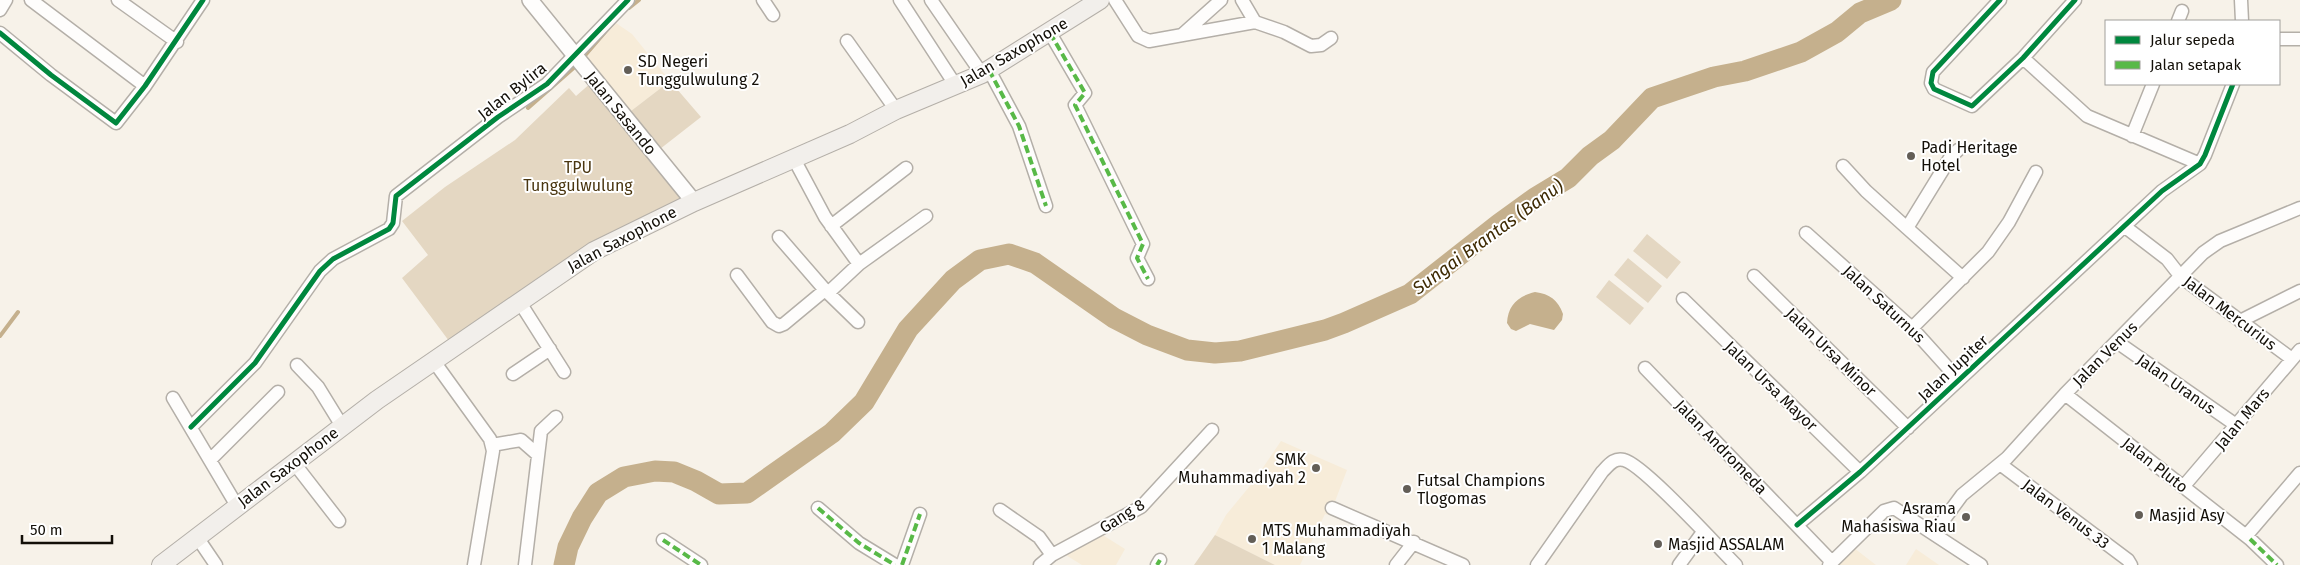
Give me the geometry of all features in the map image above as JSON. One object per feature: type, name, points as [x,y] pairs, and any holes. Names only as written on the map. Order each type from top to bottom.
[{"type":"main road","name":"Jalan Saxophone","points":[[160,565],[342,426],[433,360],[594,251],[694,202],[794,159],[896,110],[986,72],[1100,0]]},
{"type":"street","points":[[0,10],[6,0]]},
{"type":"street","points":[[31,0],[146,86]]},
{"type":"street","points":[[118,0],[177,42]]},
{"type":"street","points":[[0,33],[113,123],[117,122],[146,86],[177,42],[203,0]]},
{"type":"street","name":"Jalan Bylira","points":[[191,427],[255,363],[320,271],[334,258],[389,228],[394,218],[396,196],[498,117],[578,59],[628,0]]},
{"type":"street","points":[[763,0],[773,15]]},
{"type":"street","points":[[900,0],[956,86]]},
{"type":"street","points":[[931,0],[986,72],[1019,126],[1046,206]]},
{"type":"street","points":[[1115,0],[1138,36],[1145,40],[1164,39],[1255,22],[1284,32],[1311,46],[1321,45],[1330,38]]},
{"type":"street","points":[[1183,34],[1221,0]]},
{"type":"street","points":[[1242,0],[1255,22]]},
{"type":"street","points":[[2000,0],[1933,72],[1931,83],[1934,89],[1972,106],[2023,58],[2075,0]]},
{"type":"street","points":[[2241,0],[2242,20]]},
{"type":"street","name":"Jalan Sasando","points":[[534,5],[694,202]]},
{"type":"street","points":[[1050,33],[1085,93],[1075,105],[1143,244],[1137,258],[1148,278]]},
{"type":"street","points":[[2280,39],[2300,39]]},
{"type":"street","points":[[847,41],[896,110]]},
{"type":"street","points":[[2023,58],[2087,116],[2200,164],[2233,85]]},
{"type":"street","points":[[2132,136],[2154,85]]},
{"type":"street","points":[[1908,228],[1946,164],[1958,150]]},
{"type":"street","points":[[794,159],[831,226],[859,264]]},
{"type":"street","name":"Jalan Jupiter","points":[[1797,525],[1860,472],[2162,191],[2200,164]]},
{"type":"street","points":[[1843,166],[1866,191],[1963,278]]},
{"type":"street","points":[[831,226],[906,168]]},
{"type":"street","points":[[1912,328],[1988,252],[2005,228],[2036,172]]},
{"type":"street","name":"Jalan Venus","points":[[1934,533],[1962,496],[2000,464],[2202,253],[2220,241],[2300,208]]},
{"type":"street","points":[[737,275],[772,322],[779,326],[826,292],[859,264],[926,216]]},
{"type":"street","name":"Jalan Mercurius","points":[[2124,226],[2167,259],[2181,277],[2240,321],[2296,354]]},
{"type":"street","name":"Jalan Saturnus","points":[[1806,233],[1912,328],[1958,380]]},
{"type":"street","points":[[779,237],[826,292],[858,322]]},
{"type":"street","name":"Jalan Ursa Minor","points":[[1754,276],[1908,428]]},
{"type":"street","points":[[2240,321],[2300,291]]},
{"type":"street","name":"Jalan Ursa Mayor","points":[[1683,299],[1860,472]]},
{"type":"street","points":[[519,301],[564,372]]},
{"type":"street","name":"Jalan Uranus","points":[[2117,342],[2236,425]]},
{"type":"street","points":[[513,374],[550,349]]},
{"type":"street","name":"Jalan Mars","points":[[2183,487],[2296,354]]},
{"type":"street","points":[[433,360],[490,439],[492,445],[493,451],[474,565]]},
{"type":"street","points":[[297,365],[318,387],[342,426]]},
{"type":"street","name":"Jalan Andromeda","points":[[1645,368],[1797,525],[1830,564]]},
{"type":"street","points":[[210,460],[278,392]]},
{"type":"street","name":"Jalan Pluto","points":[[2065,394],[2246,536],[2278,565]]},
{"type":"street","points":[[173,398],[237,506]]},
{"type":"street","points":[[492,445],[521,440],[541,431],[556,417]]},
{"type":"street","name":"Gang 8","points":[[1040,565],[1052,555],[1142,507],[1212,430]]},
{"type":"street","points":[[525,565],[533,514],[537,454],[541,431]]},
{"type":"street","points":[[521,440],[537,454]]},
{"type":"street","points":[[1537,565],[1602,472],[1611,462],[1618,459],[1631,463],[1665,493],[1736,565]]},
{"type":"street","points":[[294,463],[339,521]]},
{"type":"street","name":"Jalan Venus 33","points":[[2000,464],[2128,560],[2131,565]]},
{"type":"street","points":[[2246,536],[2300,473]]},
{"type":"street","points":[[818,508],[859,543],[895,565]]},
{"type":"street","points":[[1332,508],[1414,542],[1463,565]]},
{"type":"street","points":[[1830,564],[1884,511],[1894,508],[1981,565]]},
{"type":"street","points":[[1000,510],[1039,537],[1052,555]]},
{"type":"street","points":[[902,565],[920,514]]},
{"type":"street","points":[[1679,565],[1703,532]]},
{"type":"street","points":[[197,537],[216,565]]},
{"type":"street","points":[[663,540],[700,565]]},
{"type":"street","points":[[1396,565],[1414,542]]},
{"type":"shaded area","name":"SD Negeri Tunggulwulung 2","points":[[616,23],[632,34],[670,81],[631,111],[586,58]]},
{"type":"shaded area","points":[[1535,292],[1545,294],[1556,301],[1563,314],[1562,320],[1554,330],[1530,324],[1516,331],[1511,329],[1507,323],[1512,306],[1519,299]]},
{"type":"shaded area","points":[[1281,441],[1347,470],[1334,504],[1328,515],[1325,514],[1300,565],[1275,565],[1215,535],[1226,515],[1254,481]]},
{"type":"shaded area","points":[[1101,534],[1125,549],[1116,565],[1082,565],[1064,554]]},
{"type":"shaded area","points":[[1854,548],[1876,565],[1837,565]]},
{"type":"shaded area","points":[[1916,549],[1939,565],[1906,565]]},
{"type":"green space","name":"TPU Tunggulwulung","points":[[670,81],[701,117],[660,149],[631,111]]},
{"type":"green space","name":"TPU Tunggulwulung","points":[[592,82],[683,196],[683,201],[584,250],[545,273],[449,341],[402,278],[428,255],[402,221],[445,187],[515,140],[569,88],[576,96]]},
{"type":"green space","points":[[1647,234],[1681,262],[1667,279],[1633,251]]},
{"type":"green space","points":[[1628,258],[1662,286],[1648,303],[1614,275]]},
{"type":"green space","points":[[1609,280],[1644,308],[1630,325],[1596,297]]},
{"type":"green space","points":[[1215,535],[1275,565],[1194,565]]},
{"type":"waterway","points":[[629,8],[639,0]]},
{"type":"waterway","name":"Sungai Brantas (Banu)","points":[[564,565],[568,547],[582,518],[598,493],[624,477],[655,471],[674,472],[696,481],[719,494],[747,493],[832,433],[864,402],[908,329],[953,280],[980,260],[1009,254],[1035,263],[1114,318],[1147,335],[1187,350],[1215,353],[1240,351],[1325,330],[1410,294],[1499,224],[1535,198],[1568,178],[1590,156],[1612,140],[1652,98],[1714,77],[1745,71],[1801,52],[1837,32],[1860,13],[1891,0]]},
{"type":"waterway","points":[[582,59],[613,23]]},
{"type":"waterway","points":[[528,108],[577,65]]},
{"type":"waterway","points":[[0,336],[18,312]]},
{"type":"marked path","points":[[1050,33],[1085,93],[1075,105],[1143,244],[1137,258],[1148,279]]},
{"type":"marked path","points":[[989,70],[1019,126],[1046,206]]},
{"type":"marked path","points":[[818,508],[859,543],[895,565]]},
{"type":"marked path","points":[[902,565],[920,514]]},
{"type":"marked path","points":[[2250,539],[2277,565]]},
{"type":"marked path","points":[[663,540],[701,565]]},
{"type":"marked path","points":[[1157,565],[1160,560]]},
{"type":"cycle path","points":[[0,33],[51,75],[116,123],[145,86],[203,0]]},
{"type":"cycle path","points":[[191,427],[255,363],[320,271],[333,259],[389,229],[393,223],[396,196],[498,117],[547,84],[628,0]]},
{"type":"cycle path","points":[[2000,0],[1933,72],[1931,83],[1934,89],[1972,106],[2023,58],[2075,0]]},
{"type":"cycle path","points":[[1797,525],[1860,472],[2162,191],[2200,164],[2233,85]]},
{"type":"place","name":"SD Negeri Tunggulwulung 2","points":[[628,70]]},
{"type":"place","name":"Padi Heritage Hotel","points":[[1911,156]]},
{"type":"place","name":"SMK Muhammadiyah 2","points":[[1316,468]]},
{"type":"place","name":"Futsal Champions Tlogomas","points":[[1407,489]]},
{"type":"place","name":"Masjid Asy","points":[[2139,515]]},
{"type":"place","name":"Asrama Mahasiswa Riau","points":[[1966,517]]},
{"type":"place","name":"MTS Muhammadiyah 1 Malang","points":[[1252,539]]},
{"type":"place","name":"Masjid ASSALAM","points":[[1658,544]]}]
